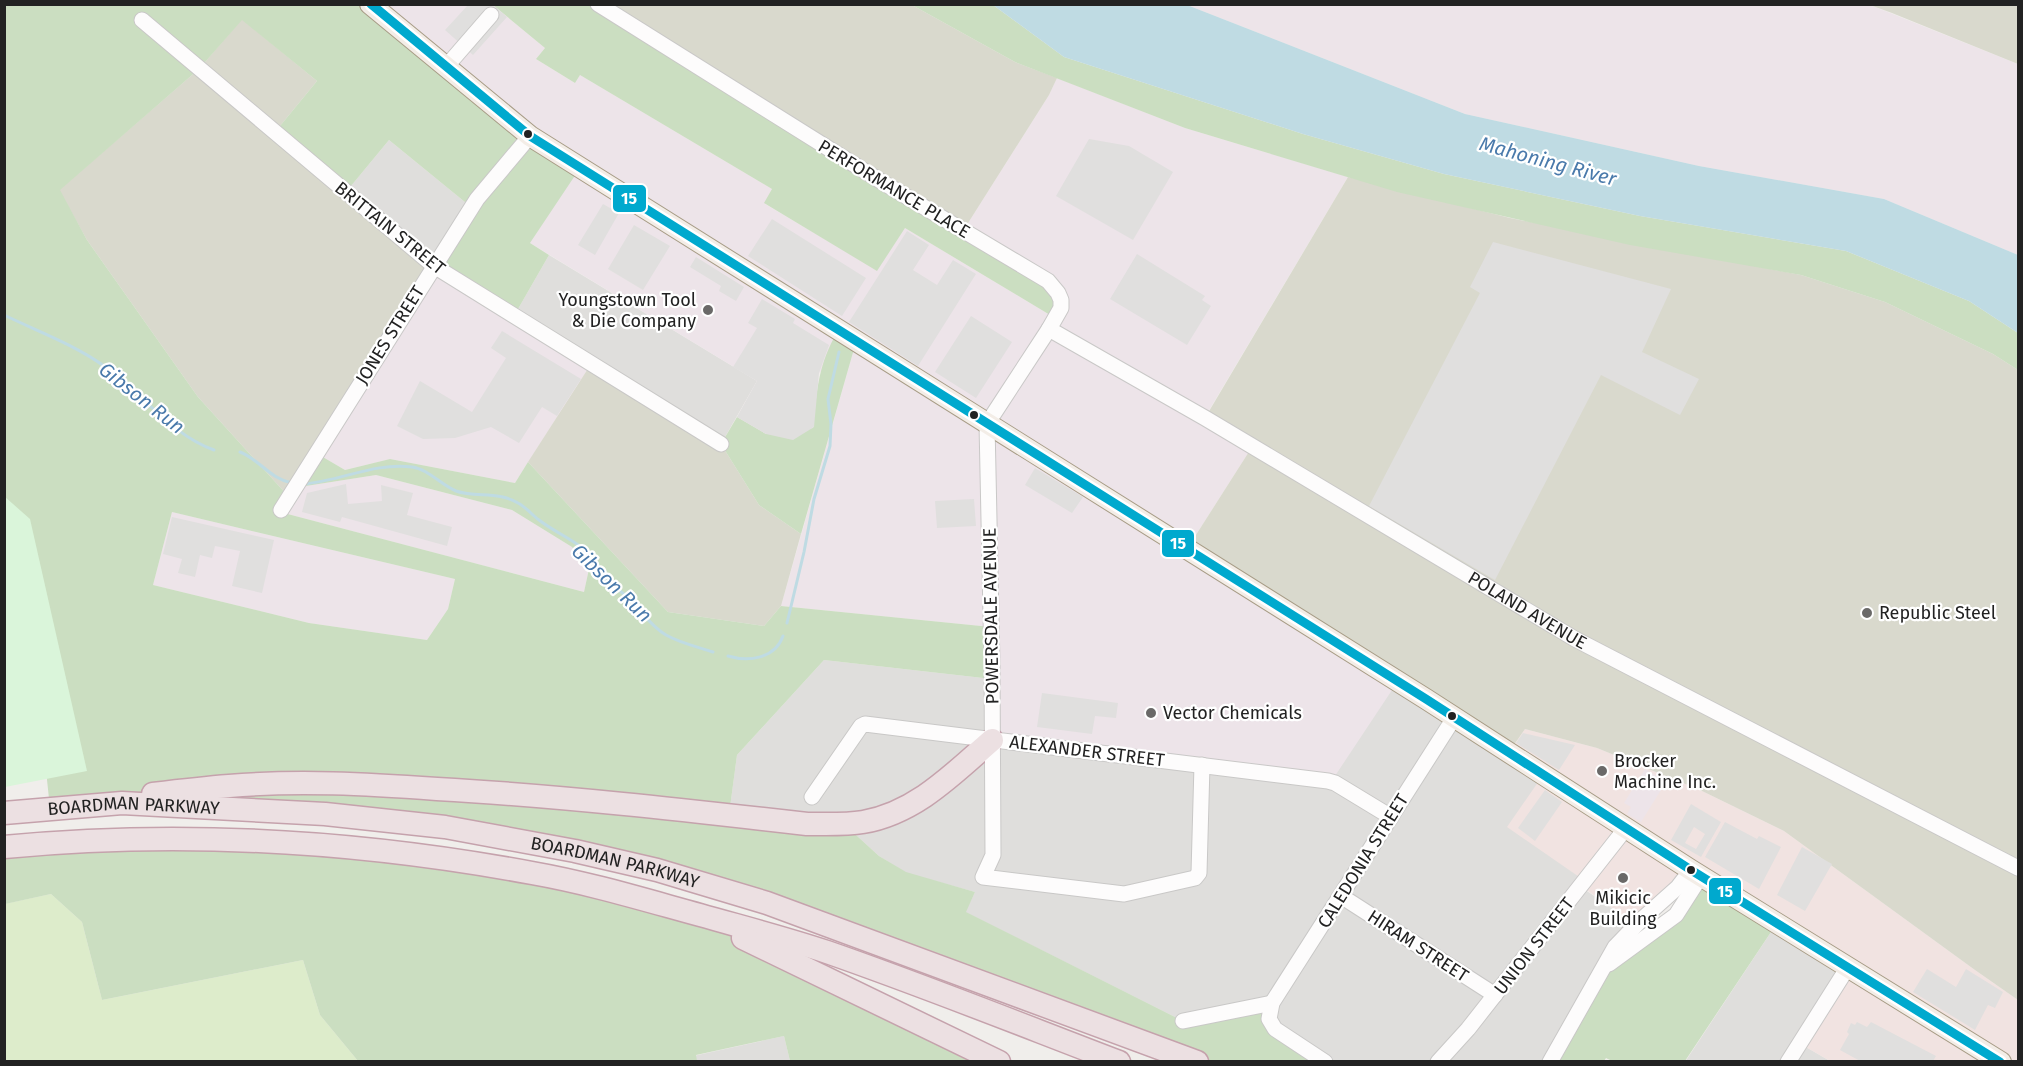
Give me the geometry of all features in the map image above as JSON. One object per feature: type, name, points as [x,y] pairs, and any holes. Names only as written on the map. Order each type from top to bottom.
[{"type":"highway","points":[[37,809],[230,786],[331,784],[526,794],[807,824],[844,824],[882,818],[919,800],[939,786],[992,740]]},
{"type":"highway","name":"BOARDMAN PARKWAY","points":[[4,813],[122,804],[325,814],[445,827],[575,851],[697,881],[809,917],[1197,1062]]},
{"type":"highway","name":"BOARDMAN PARKWAY","points":[[4,847],[184,839],[306,843],[471,862],[535,873],[661,904],[827,952],[1119,1062]]},
{"type":"highway","points":[[661,904],[734,934],[999,1062]]},
{"type":"main road","points":[[370,4],[530,136],[1696,873],[1848,966],[1993,1060]]},
{"type":"street","name":"PERFORMANCE PLACE","points":[[598,4],[882,182],[1054,286],[1061,300],[1061,308],[987,424]]},
{"type":"street","points":[[445,68],[491,15]]},
{"type":"street","name":"BRITTAIN STREET","points":[[142,20],[434,266],[721,444]]},
{"type":"street","name":"JONES STREET","points":[[280,510],[477,199],[530,136]]},
{"type":"street","name":"POLAND AVENUE","points":[[1049,329],[1205,418],[1575,639],[2019,868]]},
{"type":"street","name":"POWERSDALE AVENUE","points":[[987,424],[993,855],[983,877],[1124,894],[1195,878],[1199,873],[1202,765]]},
{"type":"street","name":"CALEDONIA STREET","points":[[1272,1003],[1454,718]]},
{"type":"street","name":"ALEXANDER STREET","points":[[812,797],[862,724],[1328,781],[1391,817]]},
{"type":"street","name":"UNION STREET","points":[[1438,1062],[1450,1051],[1495,995],[1626,828]]},
{"type":"street","points":[[1602,969],[1676,915],[1696,873]]},
{"type":"street","points":[[1550,1062],[1615,947],[1641,920],[1696,873]]},
{"type":"street","name":"HIRAM STREET","points":[[1341,896],[1495,995]]},
{"type":"street","points":[[1788,1062],[1848,966]]},
{"type":"street","points":[[1183,1021],[1272,1003],[1269,1019],[1275,1029],[1325,1062]]},
{"type":"shaded area","points":[[370,5],[493,5],[545,48],[536,59],[575,83],[580,75],[772,189],[765,204],[877,270],[905,228],[1055,318],[963,231],[1049,95],[1057,78],[1185,128],[1348,177],[1205,417],[1252,447],[1187,549],[1398,681],[1331,782],[992,740],[991,627],[781,606],[856,342],[819,373],[766,434],[737,417],[757,381],[530,243],[579,168]]},
{"type":"shaded area","points":[[468,5],[493,5],[507,17],[473,55],[445,30]]},
{"type":"shaded area","points":[[598,5],[912,5],[1015,62],[1057,78],[1049,95],[963,231]]},
{"type":"shaded area","points":[[1187,5],[1870,5],[2018,64],[2018,255],[1884,199],[1699,166],[1465,114]]},
{"type":"shaded area","points":[[1870,5],[2018,5],[2018,64],[1892,13]]},
{"type":"shaded area","points":[[242,19],[317,81],[275,132],[434,266],[288,496],[198,397],[87,240],[59,190],[199,69]]},
{"type":"shaded area","points":[[1089,139],[1129,146],[1173,172],[1133,240],[1056,196]]},
{"type":"shaded area","points":[[389,140],[471,207],[434,266],[346,192]]},
{"type":"shaded area","points":[[1348,177],[1510,218],[1801,275],[1885,302],[1993,354],[2018,370],[2018,1000],[1784,831],[1700,790],[1597,748],[1525,729],[1509,752],[1187,549],[1252,447],[1205,418]]},
{"type":"shaded area","points":[[603,204],[619,213],[595,255],[578,245]]},
{"type":"shaded area","points":[[772,219],[866,278],[842,316],[748,256]]},
{"type":"shaded area","points":[[634,225],[670,246],[643,290],[608,269]]},
{"type":"shaded area","points":[[907,231],[929,245],[913,270],[937,285],[953,260],[976,274],[918,366],[849,322]]},
{"type":"shaded area","points":[[1493,242],[1671,289],[1642,352],[1699,379],[1680,415],[1601,375],[1495,580],[1369,506],[1480,293],[1470,287]]},
{"type":"shaded area","points":[[1137,254],[1205,296],[1202,300],[1211,306],[1187,345],[1110,299]]},
{"type":"shaded area","points":[[549,255],[757,381],[721,444],[514,316]]},
{"type":"shaded area","points":[[696,257],[744,287],[736,301],[719,291],[721,286],[690,267]]},
{"type":"shaded area","points":[[434,266],[591,364],[515,483],[390,459],[345,470],[316,453]]},
{"type":"shaded area","points":[[762,299],[795,319],[793,323],[829,345],[819,373],[814,427],[793,440],[766,434],[737,417],[757,381],[733,367],[757,328],[748,323]]},
{"type":"shaded area","points":[[971,316],[1012,342],[976,398],[935,372]]},
{"type":"shaded area","points":[[502,331],[581,379],[557,416],[542,407],[519,443],[491,427],[455,438],[423,439],[397,426],[420,381],[472,412],[506,358],[491,348]]},
{"type":"shaded area","points":[[591,364],[721,444],[759,505],[801,534],[781,606],[764,626],[668,612],[528,462]]},
{"type":"shaded area","points":[[1035,468],[1083,497],[1072,513],[1025,485]]},
{"type":"shaded area","points":[[376,475],[512,510],[572,547],[589,569],[584,592],[280,512],[293,488]]},
{"type":"shaded area","points":[[346,484],[348,504],[382,501],[381,485],[413,493],[407,515],[452,527],[447,546],[342,517],[340,522],[302,512],[307,493]]},
{"type":"shaded area","points":[[974,499],[976,526],[937,528],[935,501]]},
{"type":"shaded area","points":[[172,512],[455,579],[448,609],[427,640],[309,623],[153,585]]},
{"type":"shaded area","points":[[172,517],[274,540],[262,593],[232,586],[240,551],[215,546],[212,558],[200,555],[195,577],[178,573],[182,559],[163,554]]},
{"type":"shaded area","points":[[824,660],[992,679],[1398,681],[1543,775],[1585,881],[1581,887],[1636,925],[1550,1061],[1325,1061],[1183,1021],[965,912],[975,892],[906,873],[879,856],[844,824],[729,815],[737,755]]},
{"type":"shaded area","points":[[1042,693],[1118,703],[1116,718],[1095,716],[1092,734],[1037,727]]},
{"type":"shaded area","points":[[1525,729],[1597,748],[1700,790],[1784,831],[2018,1000],[2018,1061],[1830,1061],[1799,1043],[1848,967],[1691,870],[1636,925],[1581,886],[1585,881],[1507,827],[1543,775],[1509,752]]},
{"type":"shaded area","points":[[1523,733],[1575,745],[1559,770],[1516,743]]},
{"type":"shaded area","points":[[1645,769],[1666,782],[1641,822],[1627,814],[1631,807],[1624,803]]},
{"type":"shaded area","points":[[1545,790],[1562,802],[1535,841],[1518,828]]},
{"type":"shaded area","points":[[1691,804],[1721,822],[1701,857],[1671,840]],"holes":[[[1694,827],[1705,834],[1696,849],[1685,843]]]},
{"type":"shaded area","points":[[1725,822],[1757,839],[1759,836],[1781,847],[1759,889],[1705,857]]},
{"type":"shaded area","points":[[1802,847],[1832,864],[1805,911],[1777,895]]},
{"type":"shaded area","points":[[1777,923],[1848,967],[1799,1043],[1830,1061],[1685,1062]]},
{"type":"shaded area","points":[[1927,969],[1956,987],[1966,969],[2003,992],[1995,1008],[1988,1005],[1975,1030],[1913,992]]},
{"type":"shaded area","points":[[1857,1022],[1867,1027],[1871,1022],[1936,1056],[1933,1061],[1860,1061],[1840,1050],[1849,1034],[1847,1032],[1851,1023],[1855,1025]]},
{"type":"shaded area","points":[[784,1036],[790,1061],[666,1062]]},
{"type":"green space","points":[[5,5],[370,5],[580,168],[530,243],[549,255],[514,316],[434,266],[471,207],[389,140],[346,192],[275,132],[317,81],[242,20],[199,69],[60,190],[87,240],[198,397],[288,496],[280,512],[584,592],[589,569],[572,547],[512,510],[376,475],[293,488],[316,453],[345,470],[390,459],[515,483],[528,462],[668,612],[764,626],[781,606],[991,627],[992,679],[824,660],[737,755],[729,815],[844,824],[879,856],[906,872],[975,892],[966,912],[1183,1021],[1272,1003],[1269,1019],[1325,1061],[1197,1061],[767,903],[445,827],[50,808],[45,761],[5,634]],"holes":[[[172,512],[455,579],[448,609],[427,640],[309,623],[153,585]]]},
{"type":"green space","points":[[493,5],[598,5],[1054,286],[1055,318],[905,228],[877,271],[764,203],[772,189],[580,75],[575,83],[536,59],[545,48]]},
{"type":"green space","points":[[912,5],[993,5],[1064,57],[1303,134],[1444,174],[1640,216],[1846,251],[1969,301],[2018,333],[2018,370],[1993,354],[1885,302],[1801,275],[1630,245],[1397,192],[1185,128],[1015,62]]},
{"type":"green space","points":[[838,331],[856,342],[801,534],[759,505],[721,444],[737,417],[766,434],[813,428],[822,366]]},
{"type":"green space","points":[[4,496],[30,519],[87,771],[5,787]]},
{"type":"green space","points":[[117,840],[471,862],[734,934],[999,1061],[790,1061],[784,1036],[696,1055],[697,1061],[358,1061],[320,1015],[303,960],[102,1000],[82,922],[51,894],[5,904],[4,847]]},
{"type":"green space","points":[[1701,876],[1777,923],[1685,1061],[1612,1061],[1606,1058],[1604,1061],[1550,1062],[1602,969],[1655,932]]},
{"type":"green space","points":[[51,894],[82,922],[102,1000],[303,960],[320,1015],[358,1061],[5,1061],[4,904]]},
{"type":"water","name":"Mahoning River","points":[[993,5],[1187,5],[1465,114],[1699,166],[1884,199],[2018,255],[2018,333],[1969,301],[1846,251],[1640,216],[1444,174],[1303,134],[1064,57]]},
{"type":"waterway","name":"Gibson Run","points":[[4,315],[93,358],[118,376],[170,424],[198,443],[214,450]]},
{"type":"waterway","name":"Gibson Run","points":[[787,623],[814,499],[830,446],[831,424],[828,399],[839,352]]},
{"type":"waterway","name":"Gibson Run","points":[[240,452],[277,477],[292,483]]},
{"type":"waterway","name":"Gibson Run","points":[[304,484],[371,469],[412,467],[424,471],[456,491],[510,499],[585,550],[599,566],[608,584],[626,596],[659,630],[677,640],[713,652]]},
{"type":"waterway","name":"Gibson Run","points":[[728,656],[744,659],[760,657],[774,650],[783,636]]},
{"type":"transit line","name":"15","points":[[371,4],[530,136],[1426,699],[1691,870],[2000,1062]]},
{"type":"place","name":"Youngstown Tool & Die Company","points":[[708,310]]},
{"type":"place","name":"Republic Steel","points":[[1867,613]]},
{"type":"place","name":"Vector Chemicals","points":[[1151,713]]},
{"type":"place","name":"Brocker Machine Inc.","points":[[1602,771]]},
{"type":"place","name":"Mikicic Building","points":[[1623,878]]}]
